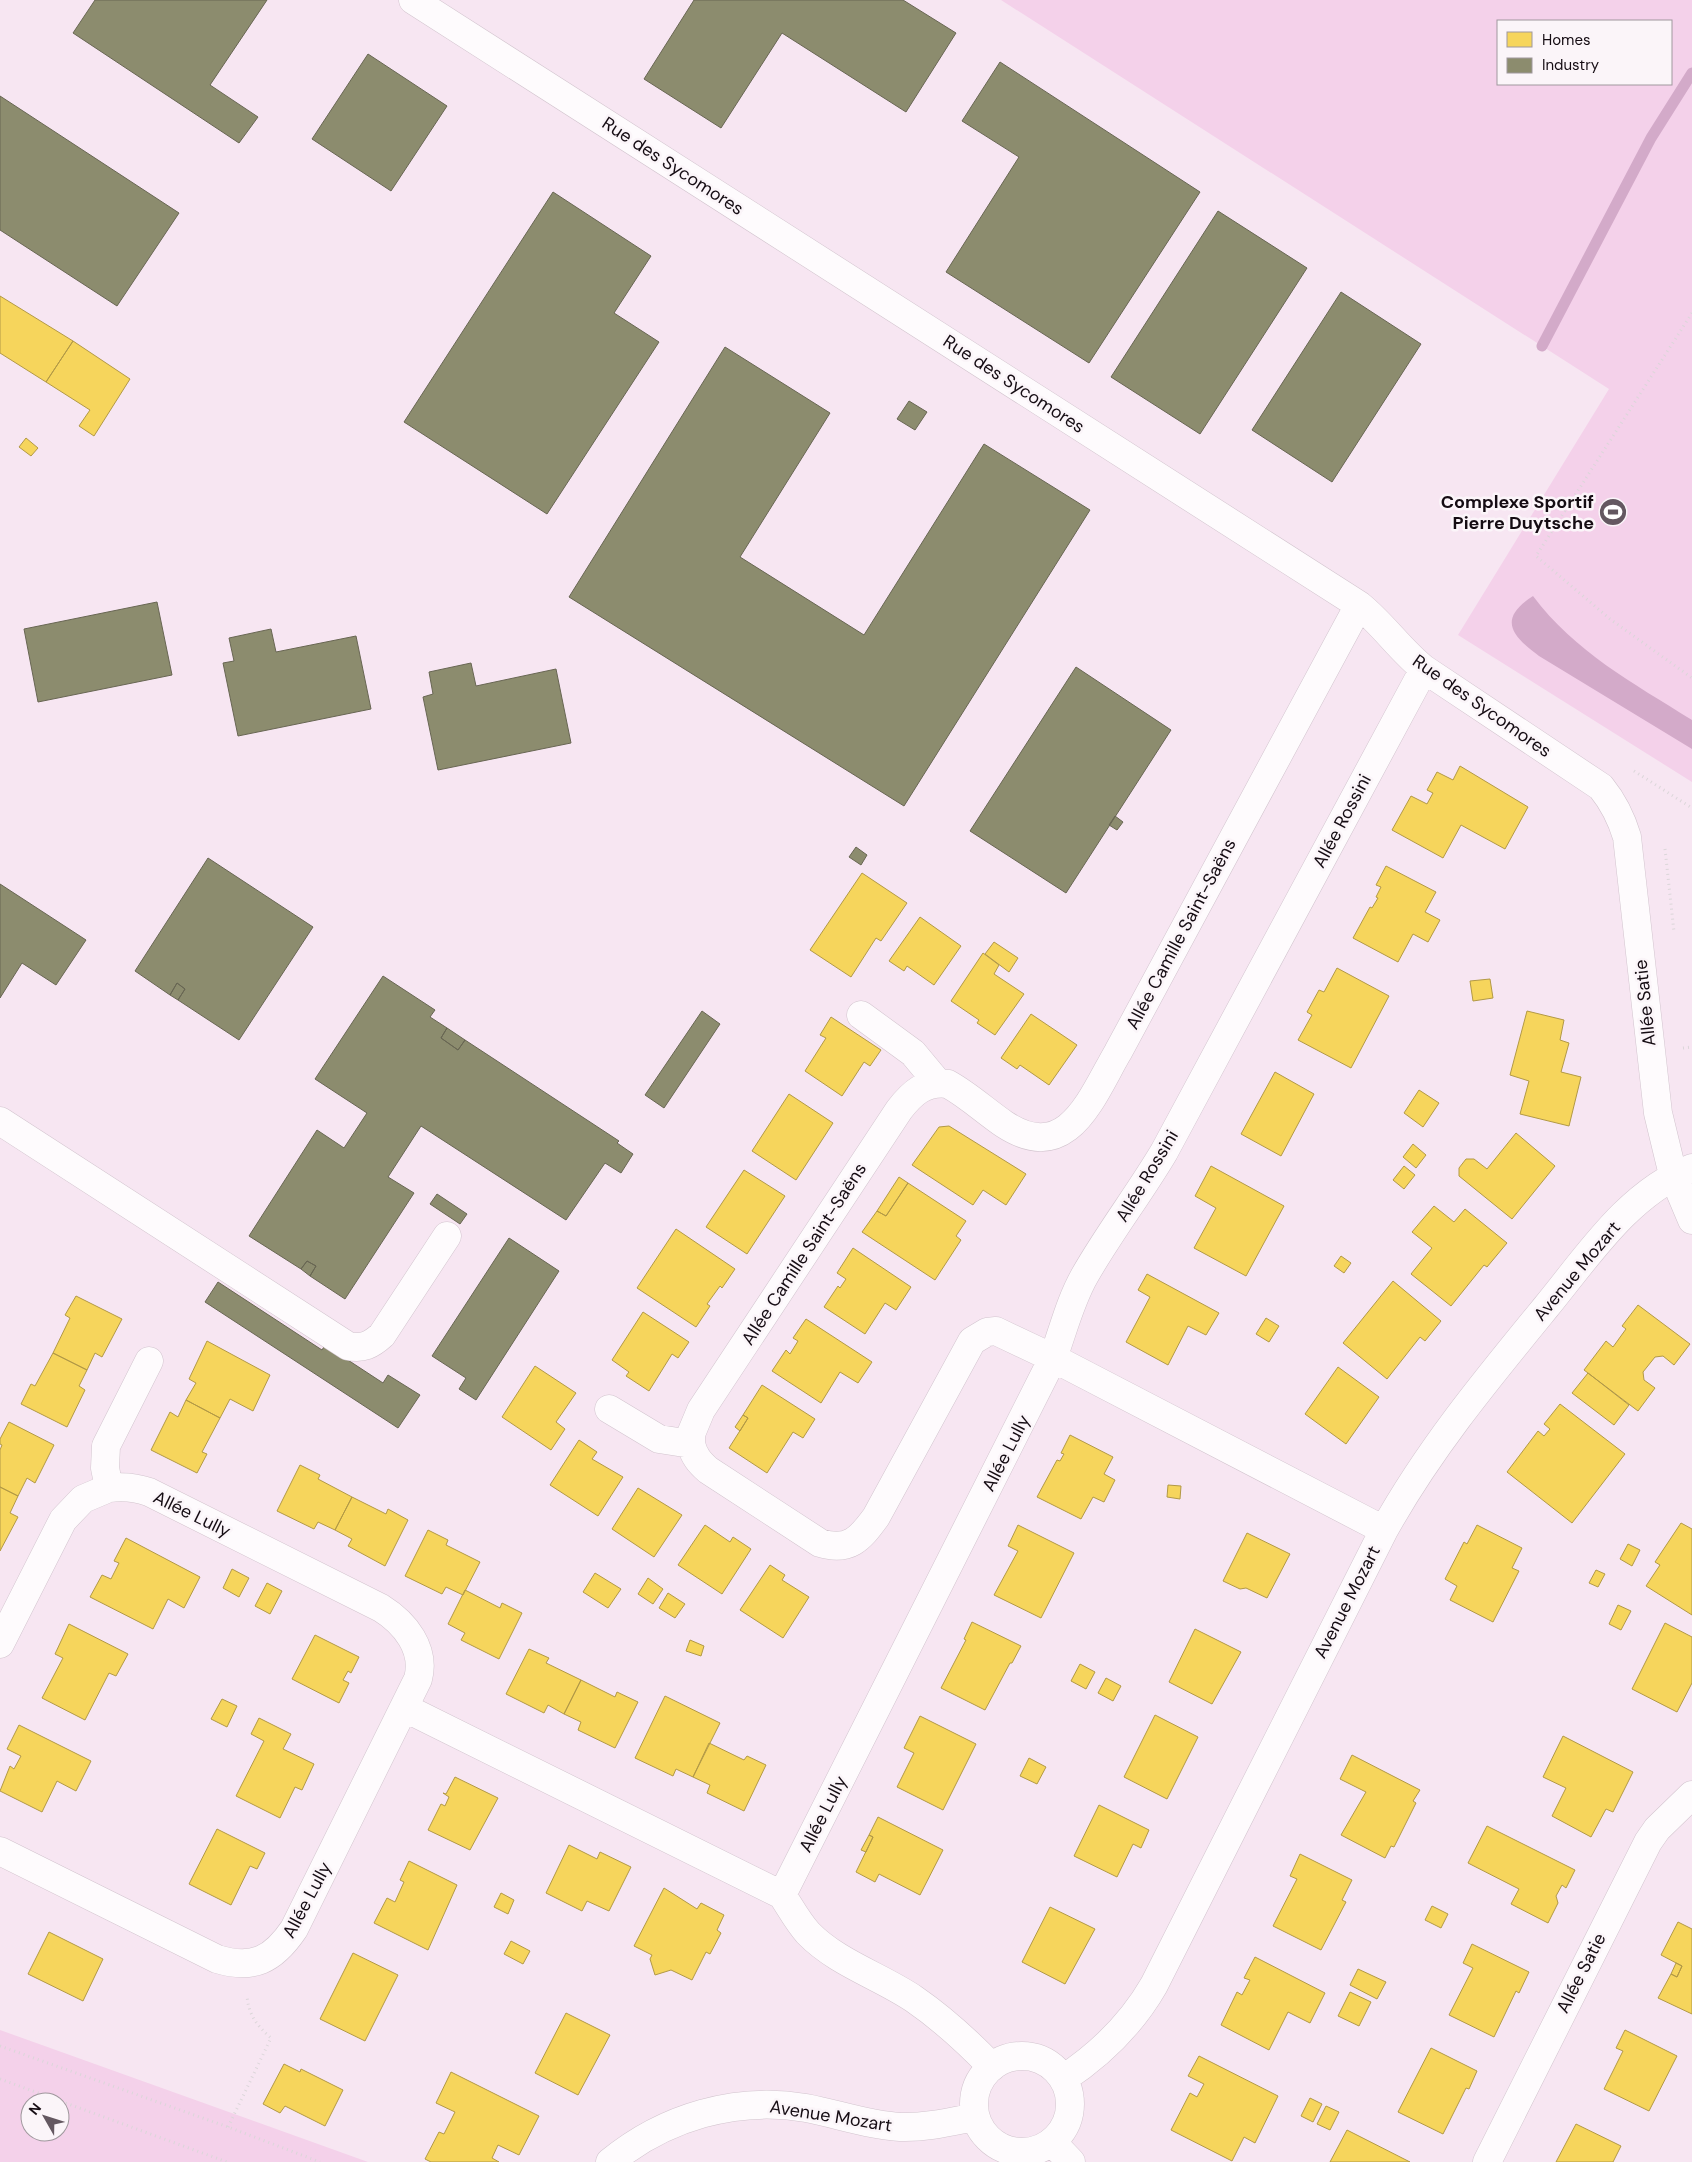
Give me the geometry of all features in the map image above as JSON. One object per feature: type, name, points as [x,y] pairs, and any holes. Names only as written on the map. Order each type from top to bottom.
[{"type":"street","name":"Rue des Sycomores","points":[[413,0],[1358,605],[1380,624],[1413,660],[1424,669],[1601,787]]},
{"type":"street","name":"Allée Camille Saint-Saëns","points":[[691,1444],[693,1428],[701,1410],[899,1110],[918,1089],[938,1083],[948,1084],[1004,1124],[1018,1132],[1034,1137],[1048,1138],[1058,1134],[1078,1118],[1118,1052],[1358,605]]},
{"type":"street","name":"Allée Rossini","points":[[1053,1358],[1084,1276],[1164,1152],[1424,669]]},
{"type":"street","name":"Allée Satie","points":[[1601,787],[1611,799],[1620,816],[1627,837],[1658,1113],[1662,1135],[1683,1172],[1692,1220]]},
{"type":"street","name":"Allée Camille Saint-Saëns","points":[[861,1015],[913,1053],[938,1083]]},
{"type":"street","points":[[0,1121],[348,1346],[358,1348],[367,1346],[382,1335],[447,1236]]},
{"type":"street","name":"Avenue Mozart","points":[[1063,2079],[1090,2062],[1107,2047],[1134,2017],[1154,1985],[1384,1530],[1406,1492],[1440,1441],[1486,1380],[1608,1232],[1638,1202],[1683,1172]]},
{"type":"street","points":[[610,1409],[647,1434],[659,1439],[691,1444],[693,1453],[698,1461],[708,1470],[820,1543],[833,1547],[846,1546],[857,1540],[876,1517],[972,1341],[987,1332],[996,1331],[1053,1358],[1384,1530]]},
{"type":"street","name":"Allée Lully","points":[[782,1895],[1053,1358]]},
{"type":"street","points":[[109,1488],[105,1468],[106,1446],[149,1361]]},
{"type":"street","name":"Allée Lully","points":[[0,1644],[63,1520],[83,1499],[109,1488],[122,1486],[149,1492],[393,1616],[403,1625],[410,1636],[420,1660],[418,1679],[406,1708],[294,1929],[284,1944],[260,1961],[246,1964],[231,1963],[217,1959],[0,1851]]},
{"type":"street","points":[[406,1708],[782,1895],[806,1932],[820,1944],[850,1964],[890,1984],[932,2012],[968,2042],[992,2067]]},
{"type":"street","name":"Allée Satie","points":[[1486,2162],[1648,1842],[1657,1830],[1692,1795]]},
{"type":"street","points":[[1014,2056],[1031,2057],[1046,2062],[1063,2079],[1070,2096],[1069,2113],[1063,2129],[1045,2147],[1020,2153],[1003,2149],[983,2133],[975,2117],[974,2101],[977,2086],[986,2072],[992,2067],[1014,2056]]},
{"type":"street","name":"Avenue Mozart","points":[[610,2162],[643,2138],[685,2118],[708,2112],[753,2105],[791,2106],[862,2122],[900,2127],[920,2127],[975,2117]]},
{"type":"street","points":[[1052,2142],[1071,2162]]},
{"type":"path","points":[[1692,313],[1536,556],[1610,619],[1692,678]]},
{"type":"path","points":[[1634,771],[1692,808]]},
{"type":"path","points":[[228,2126],[271,2038],[252,2018],[248,2005],[246,1964]]},
{"type":"path","points":[[0,2046],[228,2126],[320,2162]]},
{"type":"path","points":[[0,2079],[227,2162]]},
{"type":"shaded area","name":"Complexe Sportif Pierre Duytsche","points":[[1001,0],[1692,0],[1692,782],[1458,635],[1609,389]]},
{"type":"shaded area","points":[[1533,596],[1549,616],[1586,650],[1627,679],[1692,720],[1692,749],[1530,649],[1516,634],[1512,627],[1512,620],[1515,612],[1522,604]]},
{"type":"shaded area","points":[[0,2030],[368,2162],[0,2162]]},
{"type":"building: Homes","points":[[0,296],[73,341],[46,382],[0,353]]},
{"type":"building: Homes","points":[[73,341],[130,379],[94,436],[79,426],[90,410],[46,382]]},
{"type":"building: Homes","points":[[26,438],[38,448],[31,456],[19,447]]},
{"type":"building: Homes","points":[[1460,766],[1528,807],[1505,849],[1461,825],[1443,858],[1392,830],[1411,796],[1427,804],[1433,793],[1427,790],[1437,772],[1453,780]]},
{"type":"building: Homes","points":[[1386,866],[1436,892],[1425,912],[1440,920],[1428,942],[1413,934],[1398,962],[1353,938],[1370,907],[1372,908],[1378,898],[1376,897],[1381,887],[1376,885]]},
{"type":"building: Homes","points":[[862,873],[907,903],[881,941],[876,938],[851,977],[810,950]]},
{"type":"building: Homes","points":[[920,917],[961,946],[934,985],[907,966],[904,971],[889,961]]},
{"type":"building: Homes","points":[[994,942],[1018,958],[1009,972],[985,954]]},
{"type":"building: Homes","points":[[983,953],[999,965],[994,974],[1024,994],[995,1035],[977,1023],[979,1020],[951,1001]]},
{"type":"building: Homes","points":[[1337,968],[1389,996],[1351,1068],[1298,1040],[1312,1015],[1307,1012],[1319,990],[1324,992]]},
{"type":"building: Homes","points":[[1490,979],[1493,998],[1473,1001],[1470,981]]},
{"type":"building: Homes","points":[[1527,1011],[1564,1020],[1560,1040],[1569,1043],[1561,1072],[1581,1077],[1569,1126],[1520,1114],[1529,1081],[1510,1075]]},
{"type":"building: Homes","points":[[1031,1014],[1077,1045],[1049,1085],[1020,1065],[1017,1069],[1001,1058]]},
{"type":"building: Homes","points":[[831,1017],[881,1050],[870,1066],[864,1062],[842,1096],[805,1071],[826,1038],[820,1035]]},
{"type":"building: Homes","points":[[1275,1072],[1314,1094],[1281,1156],[1241,1134]]},
{"type":"building: Homes","points":[[1419,1090],[1439,1103],[1423,1127],[1404,1113]]},
{"type":"building: Homes","points":[[789,1094],[833,1123],[796,1180],[752,1151]]},
{"type":"building: Homes","points":[[949,1126],[1026,1174],[1006,1205],[983,1190],[973,1205],[912,1165],[939,1127]]},
{"type":"building: Homes","points":[[1516,1133],[1555,1166],[1512,1219],[1459,1176],[1459,1168],[1466,1159],[1474,1159],[1487,1169]]},
{"type":"building: Homes","points":[[1413,1144],[1426,1155],[1416,1168],[1403,1157]]},
{"type":"building: Homes","points":[[1211,1166],[1284,1206],[1246,1276],[1194,1248],[1216,1208],[1195,1196]]},
{"type":"building: Homes","points":[[1404,1166],[1415,1175],[1404,1189],[1393,1180]]},
{"type":"building: Homes","points":[[744,1170],[785,1196],[747,1254],[706,1227]]},
{"type":"building: Homes","points":[[899,1177],[908,1183],[886,1216],[877,1211]]},
{"type":"building: Homes","points":[[908,1183],[966,1221],[956,1236],[961,1240],[935,1280],[862,1232],[877,1211],[886,1216]]},
{"type":"building: Homes","points":[[1434,1206],[1454,1222],[1465,1209],[1507,1243],[1487,1267],[1484,1265],[1451,1306],[1411,1274],[1432,1248],[1412,1232]]},
{"type":"building: Homes","points":[[676,1229],[735,1269],[722,1288],[720,1286],[707,1304],[710,1306],[696,1327],[637,1288]]},
{"type":"building: Homes","points":[[853,1248],[911,1287],[896,1310],[885,1303],[865,1334],[824,1307],[838,1286],[840,1288],[846,1279],[837,1273]]},
{"type":"building: Homes","points":[[1341,1256],[1351,1263],[1344,1273],[1334,1266]]},
{"type":"building: Homes","points":[[1147,1274],[1219,1313],[1206,1335],[1188,1326],[1168,1365],[1126,1342],[1150,1297],[1138,1290]]},
{"type":"building: Homes","points":[[1393,1281],[1441,1321],[1425,1341],[1420,1337],[1387,1379],[1343,1343]]},
{"type":"building: Homes","points":[[76,1296],[122,1319],[102,1357],[95,1353],[87,1370],[53,1353],[70,1318],[65,1315]]},
{"type":"building: Homes","points":[[1638,1305],[1690,1344],[1674,1365],[1663,1356],[1655,1357],[1643,1372],[1644,1380],[1655,1388],[1638,1411],[1584,1370],[1606,1341],[1613,1347],[1626,1329],[1622,1326]]},
{"type":"building: Homes","points":[[643,1312],[689,1342],[678,1358],[672,1354],[649,1391],[626,1376],[629,1372],[612,1360]]},
{"type":"building: Homes","points":[[1266,1318],[1279,1326],[1269,1342],[1256,1334]]},
{"type":"building: Homes","points":[[806,1319],[872,1362],[858,1383],[840,1372],[821,1403],[772,1371],[786,1350],[790,1354],[798,1341],[793,1338]]},
{"type":"building: Homes","points":[[207,1341],[270,1375],[253,1411],[230,1399],[220,1418],[186,1400],[196,1383],[189,1379]]},
{"type":"building: Homes","points":[[53,1353],[87,1370],[79,1386],[85,1390],[67,1427],[21,1404],[31,1384],[35,1386]]},
{"type":"building: Homes","points":[[535,1366],[576,1393],[556,1422],[565,1429],[551,1450],[502,1417]]},
{"type":"building: Homes","points":[[1338,1367],[1379,1397],[1346,1444],[1305,1414]]},
{"type":"building: Homes","points":[[1588,1373],[1629,1405],[1614,1425],[1572,1393]]},
{"type":"building: Homes","points":[[762,1385],[815,1419],[803,1438],[793,1432],[767,1473],[729,1448],[748,1418],[743,1415]]},
{"type":"building: Homes","points":[[186,1400],[220,1418],[202,1452],[207,1454],[197,1473],[151,1450],[170,1412],[178,1417]]},
{"type":"building: Homes","points":[[1560,1404],[1625,1454],[1572,1523],[1507,1472],[1538,1431],[1544,1436],[1550,1429],[1544,1424]]},
{"type":"building: Homes","points":[[743,1415],[748,1418],[740,1431],[735,1427]]},
{"type":"building: Homes","points":[[9,1422],[54,1445],[35,1483],[27,1478],[18,1496],[0,1487],[0,1450],[2,1445],[0,1444],[0,1439]]},
{"type":"building: Homes","points":[[1070,1435],[1113,1457],[1104,1474],[1115,1480],[1104,1502],[1093,1497],[1081,1519],[1037,1497],[1057,1460],[1060,1461],[1064,1454],[1061,1453]]},
{"type":"building: Homes","points":[[579,1440],[597,1452],[592,1459],[623,1477],[598,1516],[550,1485]]},
{"type":"building: Homes","points":[[300,1465],[320,1475],[318,1479],[352,1497],[335,1530],[318,1522],[314,1529],[277,1511]]},
{"type":"building: Homes","points":[[1168,1485],[1181,1486],[1180,1499],[1167,1497]]},
{"type":"building: Homes","points":[[0,1487],[18,1496],[10,1513],[18,1517],[0,1551]]},
{"type":"building: Homes","points":[[638,1488],[682,1515],[654,1557],[612,1529]]},
{"type":"building: Homes","points":[[352,1497],[386,1514],[388,1509],[408,1520],[385,1566],[348,1546],[352,1539],[335,1530]]},
{"type":"building: Homes","points":[[1681,1523],[1692,1529],[1692,1615],[1646,1586],[1660,1565],[1655,1562]]},
{"type":"building: Homes","points":[[705,1525],[730,1542],[733,1537],[751,1549],[722,1594],[678,1565]]},
{"type":"building: Homes","points":[[1018,1525],[1074,1553],[1041,1618],[994,1595],[1018,1551],[1008,1546]]},
{"type":"building: Homes","points":[[1477,1525],[1522,1548],[1512,1568],[1519,1571],[1493,1622],[1450,1600],[1457,1586],[1445,1579],[1464,1542],[1467,1544]]},
{"type":"building: Homes","points":[[428,1530],[448,1540],[446,1545],[480,1562],[463,1595],[446,1587],[442,1594],[405,1576]]},
{"type":"building: Homes","points":[[1247,1533],[1290,1554],[1267,1598],[1246,1588],[1240,1589],[1223,1581]]},
{"type":"building: Homes","points":[[126,1538],[200,1577],[184,1608],[168,1599],[153,1629],[90,1597],[102,1575],[111,1579],[119,1563],[114,1561]]},
{"type":"building: Homes","points":[[1628,1544],[1640,1550],[1632,1566],[1620,1559]]},
{"type":"building: Homes","points":[[770,1565],[785,1575],[782,1580],[809,1597],[783,1638],[740,1610]]},
{"type":"building: Homes","points":[[232,1569],[249,1578],[239,1597],[223,1588]]},
{"type":"building: Homes","points":[[1596,1570],[1605,1574],[1598,1587],[1589,1583]]},
{"type":"building: Homes","points":[[595,1573],[621,1589],[608,1608],[583,1592]]},
{"type":"building: Homes","points":[[648,1578],[663,1589],[653,1604],[638,1594]]},
{"type":"building: Homes","points":[[267,1583],[282,1591],[270,1614],[255,1606]]},
{"type":"building: Homes","points":[[465,1590],[500,1608],[502,1603],[522,1613],[499,1659],[461,1640],[465,1633],[448,1624]]},
{"type":"building: Homes","points":[[668,1593],[685,1604],[675,1618],[659,1608]]},
{"type":"building: Homes","points":[[1618,1605],[1631,1611],[1621,1630],[1609,1624]]},
{"type":"building: Homes","points":[[972,1622],[1021,1646],[985,1710],[941,1688],[966,1640],[964,1639]]},
{"type":"building: Homes","points":[[1665,1623],[1692,1637],[1692,1683],[1677,1712],[1632,1689]]},
{"type":"building: Homes","points":[[69,1624],[128,1654],[116,1676],[109,1673],[85,1720],[42,1698],[63,1658],[55,1654]]},
{"type":"building: Homes","points":[[1195,1629],[1241,1652],[1212,1704],[1169,1682]]},
{"type":"building: Homes","points":[[315,1635],[359,1657],[351,1673],[348,1671],[343,1680],[349,1683],[339,1703],[292,1679]]},
{"type":"building: Homes","points":[[690,1640],[704,1646],[701,1656],[686,1651]]},
{"type":"building: Homes","points":[[529,1649],[549,1658],[546,1663],[581,1680],[564,1714],[548,1705],[544,1713],[506,1694]]},
{"type":"building: Homes","points":[[1080,1664],[1095,1672],[1086,1689],[1071,1681]]},
{"type":"building: Homes","points":[[1106,1678],[1121,1686],[1113,1701],[1098,1693]]},
{"type":"building: Homes","points":[[581,1680],[615,1697],[617,1692],[638,1702],[615,1748],[578,1730],[581,1722],[564,1714]]},
{"type":"building: Homes","points":[[665,1696],[720,1723],[693,1777],[676,1769],[673,1776],[635,1758]]},
{"type":"building: Homes","points":[[222,1699],[237,1706],[227,1727],[211,1719]]},
{"type":"building: Homes","points":[[1155,1715],[1198,1737],[1167,1799],[1124,1777]]},
{"type":"building: Homes","points":[[920,1716],[976,1744],[943,1810],[897,1787],[914,1753],[904,1748]]},
{"type":"building: Homes","points":[[259,1718],[291,1734],[283,1749],[314,1764],[302,1790],[295,1787],[280,1818],[236,1796],[264,1741],[251,1734]]},
{"type":"building: Homes","points":[[19,1725],[91,1761],[76,1791],[57,1781],[42,1812],[0,1791],[10,1766],[14,1769],[21,1756],[7,1749]]},
{"type":"building: Homes","points":[[1563,1736],[1633,1772],[1613,1812],[1606,1809],[1591,1837],[1552,1816],[1566,1788],[1543,1777]]},
{"type":"building: Homes","points":[[709,1743],[744,1760],[747,1756],[766,1765],[744,1811],[707,1793],[710,1785],[693,1777]]},
{"type":"building: Homes","points":[[1352,1755],[1420,1790],[1413,1801],[1416,1803],[1394,1847],[1391,1846],[1385,1858],[1341,1835],[1366,1792],[1340,1779]]},
{"type":"building: Homes","points":[[1029,1758],[1046,1767],[1037,1784],[1020,1776]]},
{"type":"building: Homes","points":[[455,1777],[498,1798],[470,1850],[428,1830],[441,1804],[445,1806],[449,1797],[443,1793],[446,1794]]},
{"type":"building: Homes","points":[[1099,1805],[1149,1830],[1141,1848],[1133,1844],[1117,1877],[1074,1856]]},
{"type":"building: Homes","points":[[878,1817],[943,1850],[920,1895],[879,1874],[875,1882],[856,1872],[873,1837],[869,1835]]},
{"type":"building: Homes","points":[[1487,1826],[1575,1870],[1566,1888],[1562,1885],[1556,1896],[1558,1903],[1548,1923],[1511,1904],[1519,1889],[1468,1863]]},
{"type":"building: Homes","points":[[217,1829],[265,1853],[257,1869],[250,1866],[231,1905],[189,1884]]},
{"type":"building: Homes","points":[[869,1835],[873,1837],[866,1852],[861,1850]]},
{"type":"building: Homes","points":[[569,1845],[597,1859],[600,1852],[631,1867],[609,1911],[587,1901],[582,1911],[546,1893]]},
{"type":"building: Homes","points":[[1300,1854],[1352,1880],[1342,1900],[1346,1902],[1321,1950],[1273,1926],[1297,1879],[1290,1876]]},
{"type":"building: Homes","points":[[409,1861],[457,1885],[428,1950],[374,1923],[387,1898],[395,1902],[404,1882],[400,1880]]},
{"type":"building: Homes","points":[[664,1888],[697,1909],[701,1903],[724,1915],[717,1930],[721,1933],[710,1954],[706,1952],[692,1980],[671,1970],[655,1975],[650,1959],[652,1955],[634,1946]]},
{"type":"building: Homes","points":[[501,1893],[514,1900],[508,1914],[494,1907]]},
{"type":"building: Homes","points":[[1432,1906],[1448,1914],[1441,1928],[1425,1920]]},
{"type":"building: Homes","points":[[1050,1907],[1095,1929],[1065,1984],[1022,1962]]},
{"type":"building: Homes","points":[[1678,1922],[1692,1929],[1692,2014],[1658,1998],[1671,1974],[1677,1977],[1682,1966],[1661,1955]]},
{"type":"building: Homes","points":[[49,1932],[103,1959],[83,2001],[28,1974]]},
{"type":"building: Homes","points":[[511,1941],[530,1951],[523,1964],[504,1954]]},
{"type":"building: Homes","points":[[1472,1944],[1529,1972],[1519,1993],[1516,1991],[1494,2037],[1449,2015],[1473,1968],[1463,1963]]},
{"type":"building: Homes","points":[[353,1953],[398,1975],[365,2041],[320,2019]]},
{"type":"building: Homes","points":[[1255,1957],[1325,1993],[1310,2023],[1288,2012],[1269,2050],[1221,2025],[1237,1992],[1242,1995],[1250,1980],[1244,1978]]},
{"type":"building: Homes","points":[[1676,1963],[1682,1966],[1677,1977],[1671,1974]]},
{"type":"building: Homes","points":[[1358,1969],[1386,1982],[1377,1999],[1350,1985]]},
{"type":"building: Homes","points":[[1350,1992],[1371,2002],[1359,2026],[1338,2016]]},
{"type":"building: Homes","points":[[566,2013],[610,2035],[578,2095],[535,2073]]},
{"type":"building: Homes","points":[[1625,2030],[1677,2056],[1649,2111],[1604,2089],[1623,2051],[1616,2048]]},
{"type":"building: Homes","points":[[1431,2048],[1477,2071],[1469,2089],[1466,2088],[1443,2134],[1398,2112]]},
{"type":"building: Homes","points":[[1199,2056],[1278,2096],[1255,2143],[1244,2137],[1232,2161],[1171,2130],[1190,2093],[1197,2097],[1204,2084],[1188,2076]]},
{"type":"building: Homes","points":[[284,2064],[300,2072],[301,2069],[343,2090],[325,2126],[285,2106],[280,2113],[263,2104]]},
{"type":"building: Homes","points":[[451,2072],[539,2116],[519,2155],[498,2145],[492,2158],[499,2162],[431,2162],[425,2159],[439,2132],[444,2134],[455,2112],[436,2103]]},
{"type":"building: Homes","points":[[1310,2098],[1322,2104],[1313,2122],[1301,2116]]},
{"type":"building: Homes","points":[[1326,2106],[1339,2112],[1330,2130],[1317,2124]]},
{"type":"building: Homes","points":[[1576,2124],[1621,2146],[1613,2162],[1556,2162]]},
{"type":"building: Homes","points":[[1347,2130],[1410,2162],[1330,2162]]},
{"type":"building: Industry","points":[[95,0],[267,0],[210,85],[258,117],[239,143],[73,33]]},
{"type":"building: Industry","points":[[694,0],[903,0],[956,33],[906,112],[782,33],[721,128],[644,79]]},
{"type":"building: Industry","points":[[368,54],[447,106],[391,191],[312,139]]},
{"type":"building: Industry","points":[[1000,62],[1200,192],[1089,363],[946,272],[1019,157],[962,121]]},
{"type":"building: Industry","points":[[0,96],[179,213],[117,306],[0,230]]},
{"type":"building: Industry","points":[[553,192],[651,256],[614,313],[659,342],[547,514],[404,422]]},
{"type":"building: Industry","points":[[1218,211],[1307,268],[1200,434],[1111,377]]},
{"type":"building: Industry","points":[[1341,292],[1421,344],[1332,482],[1252,430]]},
{"type":"building: Industry","points":[[725,347],[830,413],[740,557],[864,635],[984,444],[1090,510],[904,806],[569,597]]},
{"type":"building: Industry","points":[[909,401],[927,412],[915,430],[897,419]]},
{"type":"building: Industry","points":[[157,602],[172,675],[38,702],[24,629]]},
{"type":"building: Industry","points":[[271,629],[276,652],[356,636],[371,709],[238,736],[223,663],[234,661],[229,638]]},
{"type":"building: Industry","points":[[471,663],[476,686],[556,669],[571,743],[438,770],[423,697],[433,694],[429,672]]},
{"type":"building: Industry","points":[[1076,667],[1171,730],[1066,893],[970,831]]},
{"type":"building: Industry","points":[[1115,816],[1123,822],[1117,830],[1109,825]]},
{"type":"building: Industry","points":[[856,847],[867,855],[861,865],[849,857]]},
{"type":"building: Industry","points":[[208,858],[313,927],[239,1040],[178,1000],[185,989],[177,983],[170,995],[135,971]]},
{"type":"building: Industry","points":[[0,884],[86,940],[56,985],[22,963],[0,998]]},
{"type":"building: Industry","points":[[383,976],[435,1010],[430,1017],[447,1028],[441,1038],[458,1050],[465,1040],[619,1141],[617,1143],[633,1154],[621,1173],[605,1163],[566,1220],[421,1126],[388,1177],[414,1193],[345,1299],[310,1276],[316,1266],[307,1261],[301,1269],[249,1236],[317,1130],[344,1148],[367,1113],[315,1079]]},
{"type":"building: Industry","points":[[177,983],[185,989],[178,1000],[170,995]]},
{"type":"building: Industry","points":[[702,1011],[720,1024],[664,1108],[645,1095]]},
{"type":"building: Industry","points":[[447,1028],[465,1040],[458,1050],[441,1038]]},
{"type":"building: Industry","points":[[437,1194],[467,1214],[460,1224],[430,1204]]},
{"type":"building: Industry","points":[[509,1238],[559,1271],[476,1400],[459,1389],[466,1378],[432,1356]]},
{"type":"building: Industry","points":[[307,1261],[316,1266],[310,1276],[301,1269]]},
{"type":"building: Industry","points":[[218,1282],[322,1350],[325,1345],[383,1383],[388,1375],[420,1395],[398,1428],[205,1302]]},
{"type":"waterway","points":[[1542,346],[1651,138],[1692,73]]},
{"type":"place","name":"Complexe Sportif Pierre Duytsche","points":[[1613,512]]}]
